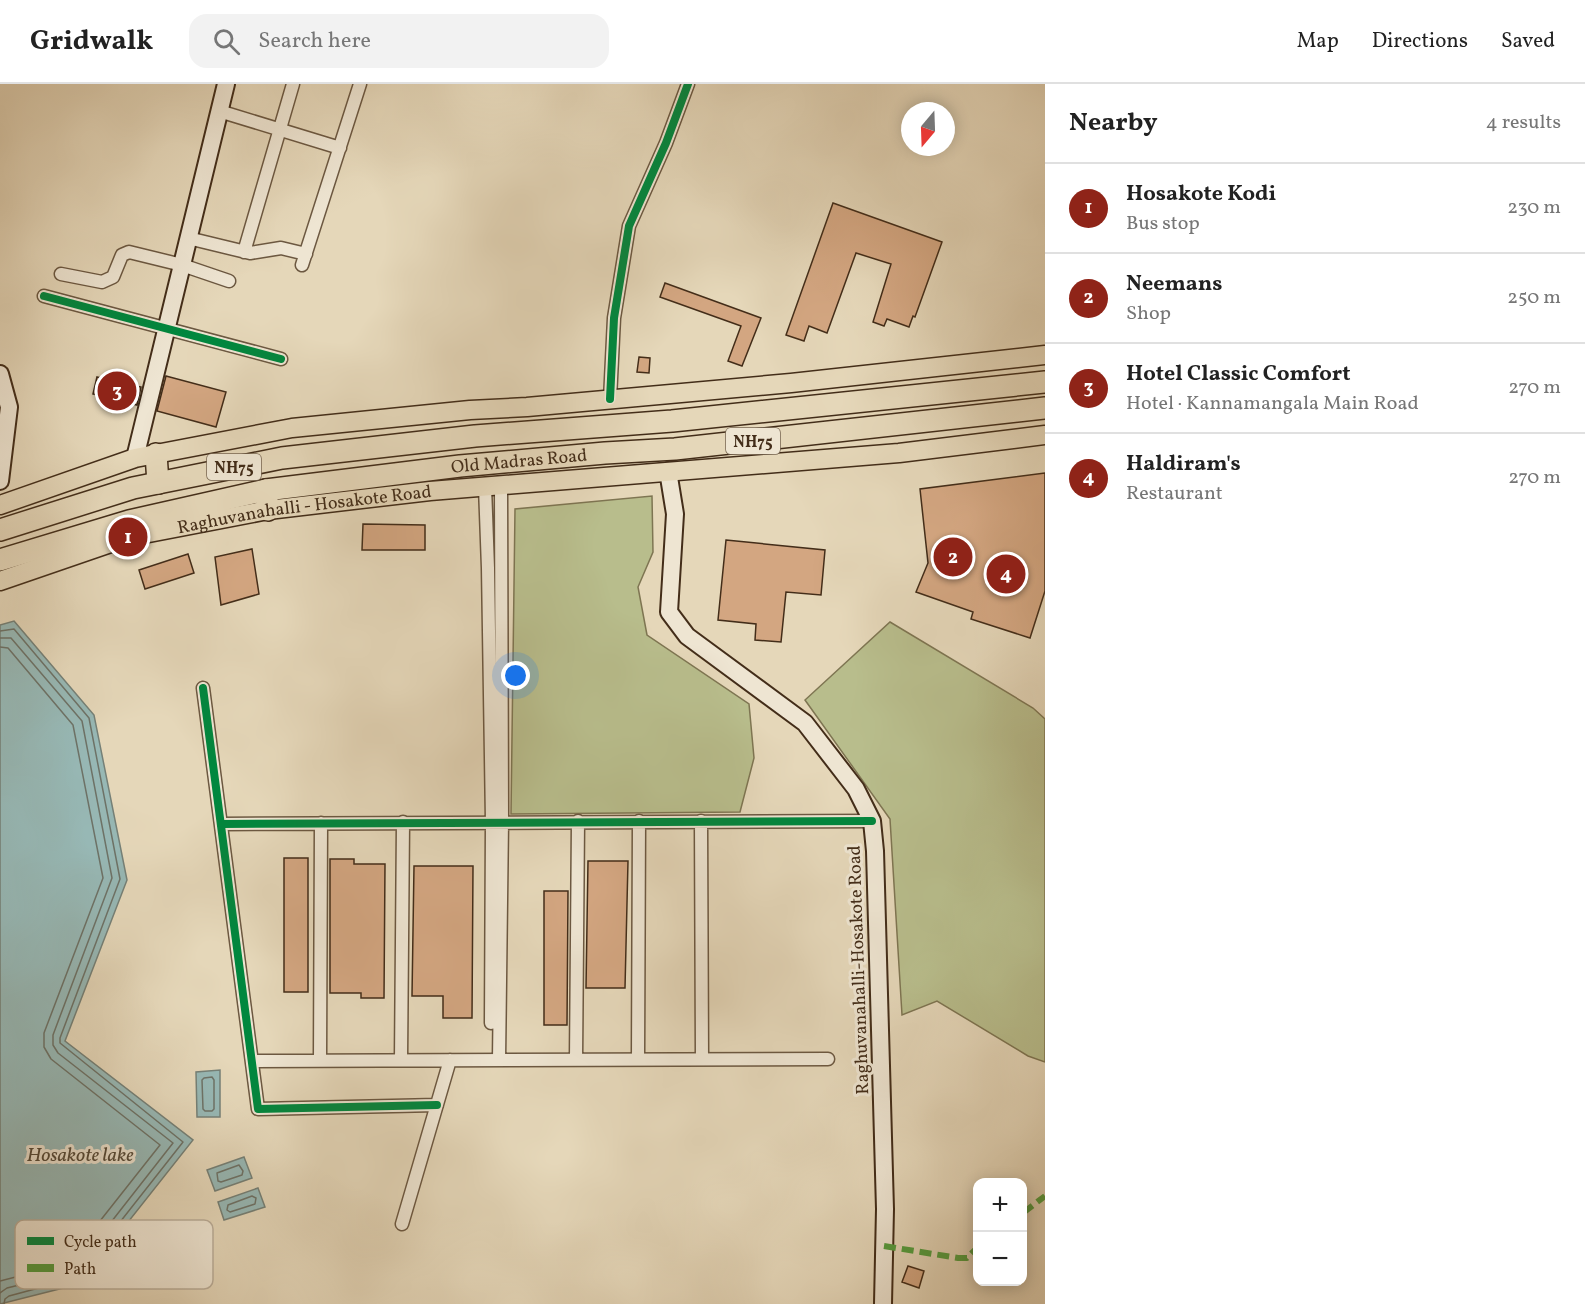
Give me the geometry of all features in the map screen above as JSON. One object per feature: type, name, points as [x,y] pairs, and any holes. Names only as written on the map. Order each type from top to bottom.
[{"type":"highway","name":"Old Madras Road","points":[[0,530],[133,488],[282,458],[475,436],[672,421],[1045,382]]},
{"type":"highway","name":"Old Madras Road","points":[[7,564],[129,521],[267,500],[460,466],[675,449],[1045,408]]},
{"type":"highway","points":[[156,454],[158,483]]},
{"type":"main road","points":[[135,458],[226,84]]},
{"type":"main road","points":[[0,505],[135,458],[292,428],[347,421],[818,380],[1045,354]]},
{"type":"main road","points":[[0,374],[9,407],[0,481]]},
{"type":"main road","name":"Raghuvanahalli - Hosakote Road","points":[[267,500],[356,498],[899,453],[1045,435]]},
{"type":"main road","name":"Raghuvanahalli-Hosakote Road","points":[[668,471],[675,514],[669,612],[687,636],[805,723],[856,789],[872,820],[875,851],[885,1209],[883,1304]]},
{"type":"main road","points":[[0,581],[7,564]]},
{"type":"street","points":[[244,252],[293,84]]},
{"type":"street","points":[[188,238],[244,252],[281,248],[304,260],[360,84]]},
{"type":"street","points":[[610,399],[614,318],[629,226],[666,143],[688,84]]},
{"type":"street","points":[[219,111],[340,148]]},
{"type":"street","points":[[61,274],[102,282],[113,277],[122,255],[129,252],[182,265],[229,281]]},
{"type":"street","points":[[44,296],[281,359]]},
{"type":"street","points":[[493,486],[497,821],[495,1060]]},
{"type":"street","points":[[203,688],[258,1109],[437,1105]]},
{"type":"street","points":[[221,824],[872,820]]},
{"type":"street","points":[[576,1060],[578,821]]},
{"type":"street","points":[[638,1059],[639,821]]},
{"type":"street","points":[[701,821],[702,1059]]},
{"type":"street","points":[[401,1060],[403,822]]},
{"type":"street","points":[[320,1060],[321,823]]},
{"type":"street","points":[[252,1060],[828,1059]]},
{"type":"street","points":[[402,1224],[450,1060]]},
{"type":"green space","points":[[652,496],[653,552],[638,587],[647,635],[749,704],[754,758],[740,812],[511,814],[515,509]]},
{"type":"green space","points":[[890,622],[1033,708],[1045,719],[1045,1062],[1028,1056],[937,1001],[902,1015],[890,819],[805,700]]},
{"type":"water","name":"Hosakote lake","points":[[14,621],[94,715],[127,880],[65,1041],[193,1140],[130,1220],[15,1220],[15,1289],[59,1289],[0,1304],[0,625]]},
{"type":"water","points":[[220,1070],[220,1117],[197,1117],[196,1072]]},
{"type":"water","points":[[244,1157],[252,1178],[215,1191],[207,1170]]},
{"type":"water","points":[[258,1188],[265,1207],[224,1220],[218,1202]]},
{"type":"building","points":[[833,203],[942,242],[915,317],[913,316],[909,327],[887,319],[884,326],[873,322],[891,264],[856,253],[827,333],[809,326],[804,341],[786,335]]},
{"type":"building","points":[[665,283],[761,318],[742,366],[728,361],[741,326],[660,297]]},
{"type":"building","points":[[639,357],[650,358],[649,373],[637,372]]},
{"type":"building","points":[[166,376],[226,392],[216,427],[157,411]]},
{"type":"building","points":[[97,377],[141,387],[137,405],[93,394]]},
{"type":"building","points":[[1045,473],[1045,591],[1030,638],[971,619],[973,612],[916,592],[928,563],[920,489]]},
{"type":"building","points":[[363,524],[425,525],[425,550],[362,550]]},
{"type":"building","points":[[726,540],[825,550],[821,595],[786,592],[781,642],[755,640],[756,624],[718,620]]},
{"type":"building","points":[[252,549],[259,594],[221,605],[215,557]]},
{"type":"building","points":[[188,554],[194,573],[145,589],[139,570]]},
{"type":"building","points":[[284,858],[308,858],[308,992],[284,992]]},
{"type":"building","points":[[330,859],[354,859],[354,864],[385,864],[384,998],[361,998],[361,993],[330,993]]},
{"type":"building","points":[[588,861],[628,861],[625,988],[586,988]]},
{"type":"building","points":[[414,866],[473,866],[472,1018],[443,1018],[443,996],[412,996]]},
{"type":"building","points":[[544,891],[568,891],[567,1025],[544,1025]]},
{"type":"building","points":[[908,1266],[924,1271],[919,1288],[902,1282]]},
{"type":"marked path","points":[[1027,1210],[1045,1196]]},
{"type":"marked path","points":[[884,1246],[958,1258],[967,1258],[973,1252]]},
{"type":"cycle path","points":[[610,399],[614,318],[629,226],[666,143],[688,84]]},
{"type":"cycle path","points":[[44,296],[281,359]]},
{"type":"cycle path","points":[[203,688],[258,1109],[437,1105]]},
{"type":"cycle path","points":[[221,824],[872,821]]},
{"type":"place","name":"Hotel Classic Comfort","points":[[117,391]]},
{"type":"place","name":"Hosakote Kodi","points":[[128,537]]},
{"type":"place","name":"Neemans","points":[[953,557]]},
{"type":"place","name":"Haldiram's","points":[[1006,574]]}]
